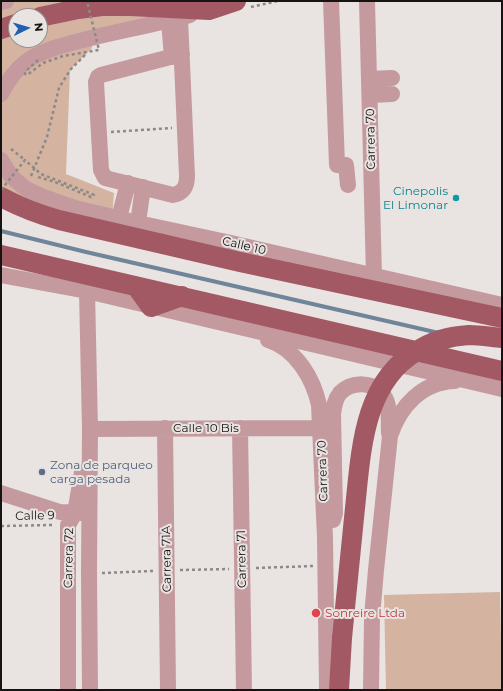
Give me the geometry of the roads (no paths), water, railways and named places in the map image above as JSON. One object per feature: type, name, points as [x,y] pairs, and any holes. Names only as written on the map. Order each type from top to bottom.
[{"type":"main road","points":[[48,15],[82,5],[209,10],[236,1]]},
{"type":"main road","name":"Calle 10","points":[[11,199],[35,213],[62,212],[240,262],[502,318]]},
{"type":"main road","points":[[214,255],[231,243],[240,262]]},
{"type":"main road","points":[[1,255],[502,371]]},
{"type":"main road","points":[[136,286],[151,307],[182,296]]},
{"type":"main road","points":[[339,690],[342,638],[362,446],[374,400],[382,384],[393,370],[406,356],[423,347],[438,340],[468,335],[502,338]]},
{"type":"street","points":[[1,2],[6,1]]},
{"type":"street","points":[[331,1],[336,165],[346,164],[348,185]]},
{"type":"street","name":"Carrera 70","points":[[367,1],[374,277]]},
{"type":"street","points":[[1,94],[14,72],[29,59],[46,51],[74,42],[209,10]]},
{"type":"street","points":[[174,19],[185,127],[186,186],[184,190],[177,195],[172,195],[105,178],[101,170],[96,82],[98,77],[177,56]]},
{"type":"street","points":[[369,87],[392,86]]},
{"type":"street","name":"Calle 10","points":[[1,160],[11,176],[11,199]]},
{"type":"street","points":[[119,218],[135,186]]},
{"type":"street","points":[[135,186],[138,223]]},
{"type":"street","name":"Calle 10","points":[[62,212],[119,218],[502,305]]},
{"type":"street","points":[[1,275],[87,291],[502,389]]},
{"type":"street","name":"Carrera 72","points":[[68,690],[78,517],[90,429],[87,291]]},
{"type":"street","name":"Carrera 70","points":[[205,320],[276,343],[296,358],[306,371],[314,387],[319,406],[321,428],[325,538],[327,690]]},
{"type":"street","points":[[370,690],[372,617],[392,429],[401,411],[409,401],[431,386],[452,381],[475,383]]},
{"type":"street","points":[[325,538],[335,513],[333,414],[334,403],[339,394],[356,384],[366,384],[376,388],[384,396],[388,405],[389,449]]},
{"type":"street","name":"Carrera 71A","points":[[165,428],[168,690]]},
{"type":"street","name":"Carrera 71","points":[[240,428],[244,690]]},
{"type":"street","name":"Calle 10 Bis","points":[[90,429],[321,428]]},
{"type":"street","points":[[1,493],[78,517]]},
{"type":"street","name":"Carrera 72","points":[[78,517],[89,574],[90,690]]},
{"type":"waterway","points":[[1,231],[439,333]]},
{"type":"place","name":"Cinepolis El Limonar","points":[[456,198]]},
{"type":"place","name":"Zona de parqueo carga pesada","points":[[42,472]]},
{"type":"place","name":"Sonreire Ltda","points":[[316,613]]}]
